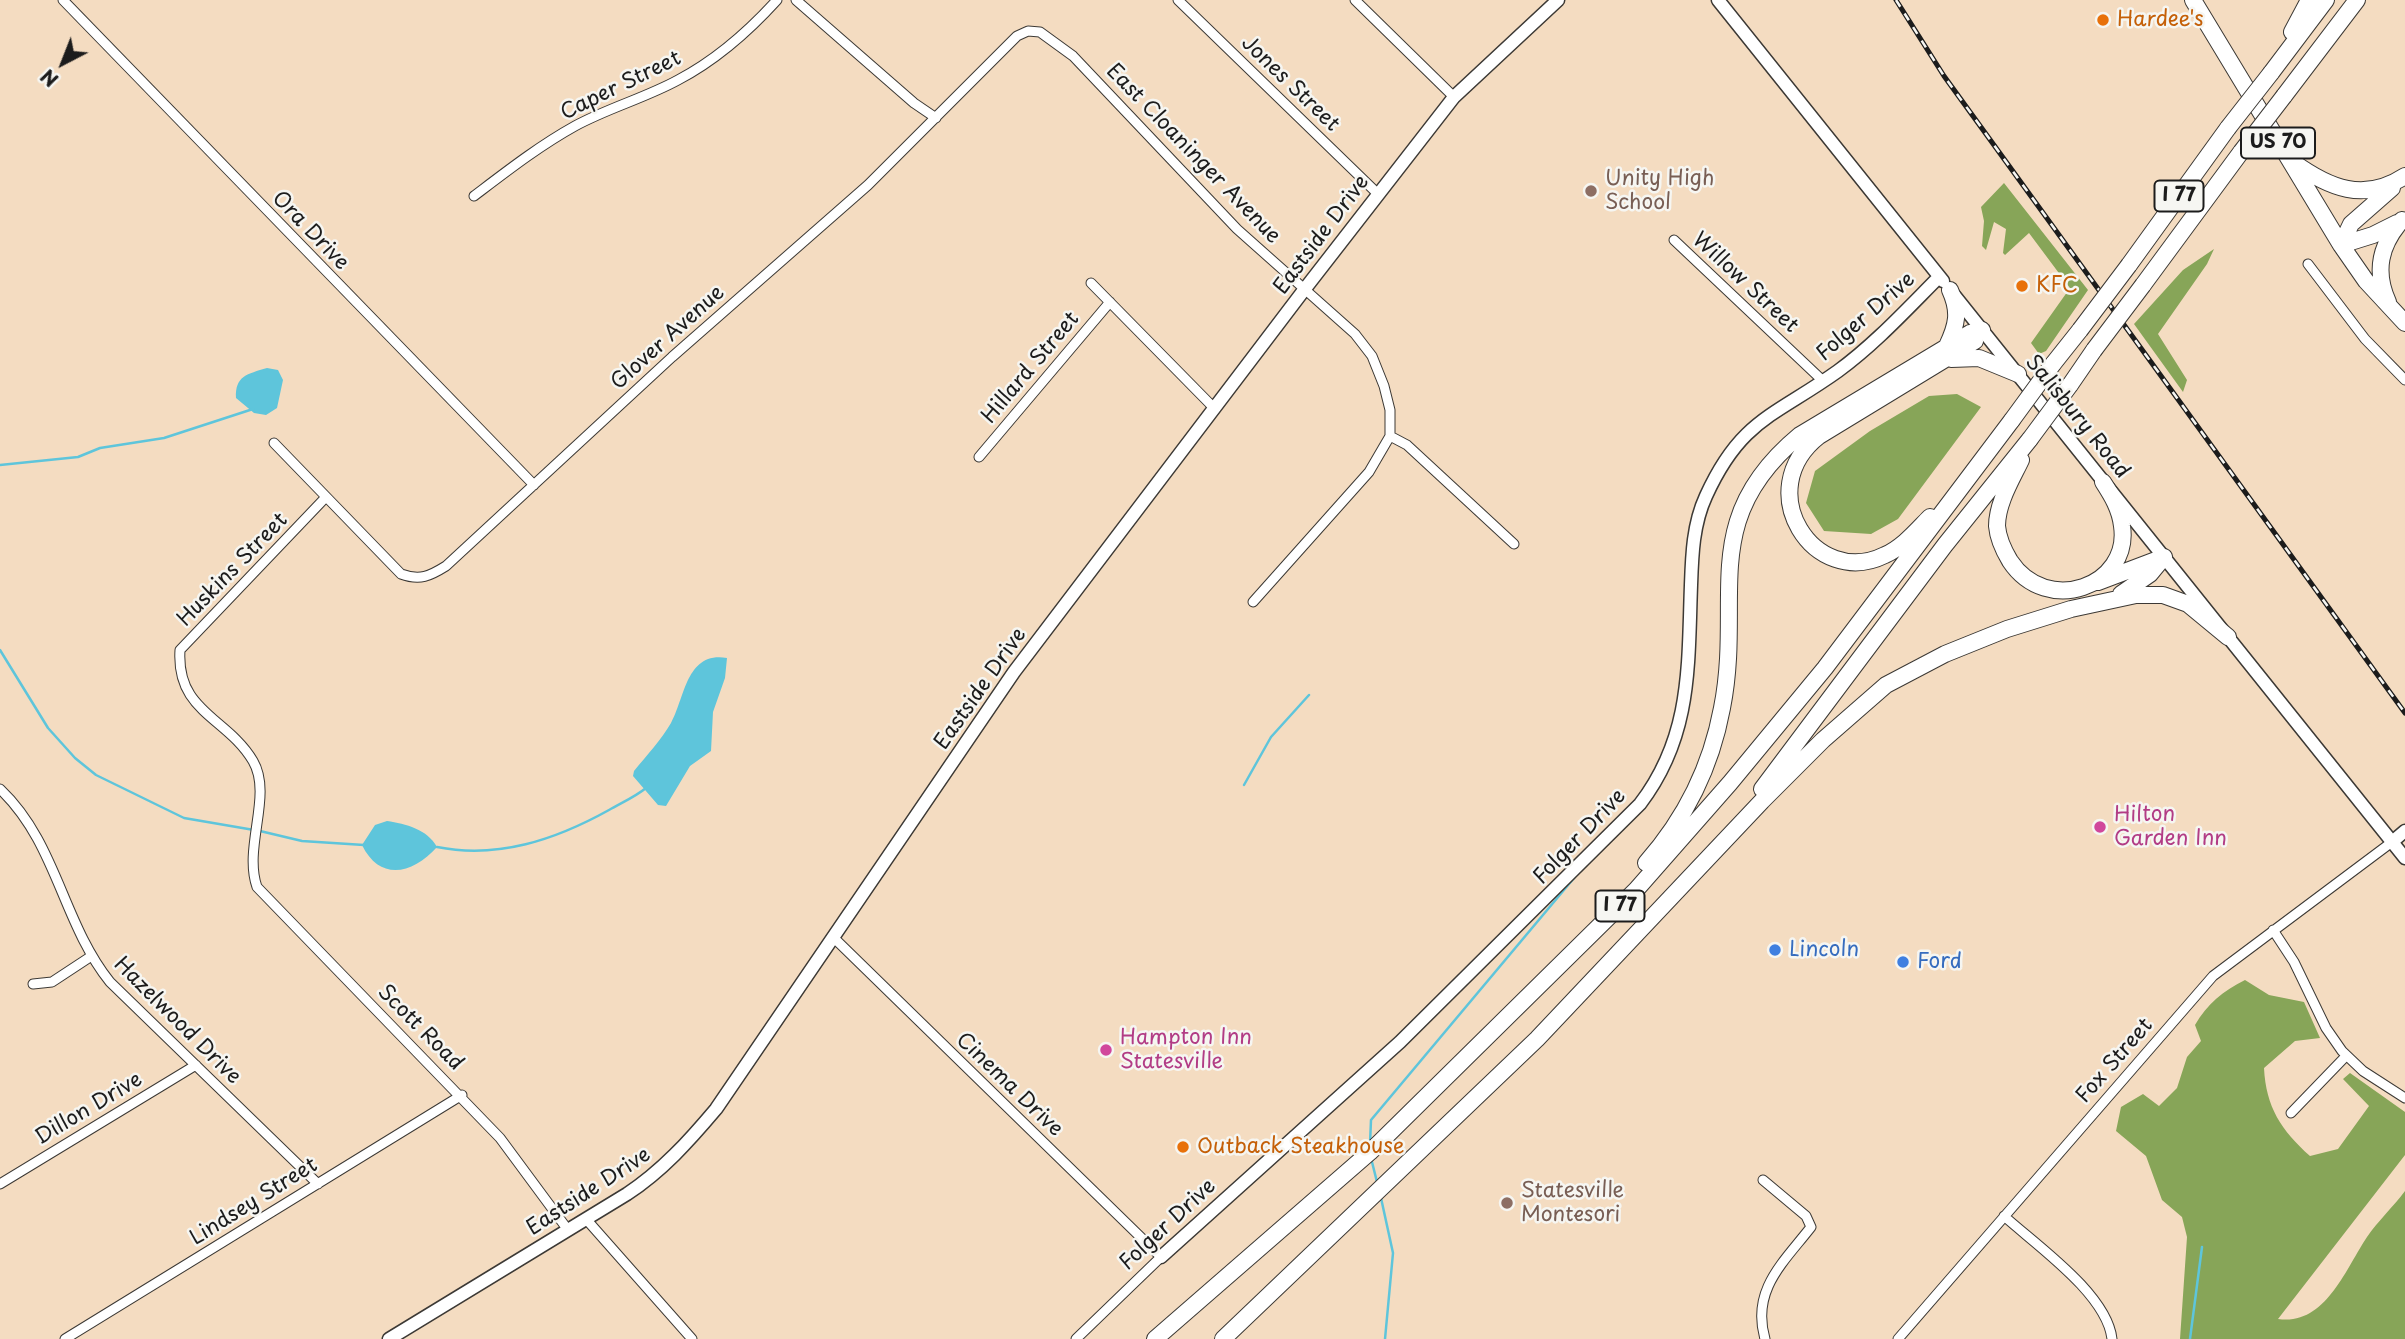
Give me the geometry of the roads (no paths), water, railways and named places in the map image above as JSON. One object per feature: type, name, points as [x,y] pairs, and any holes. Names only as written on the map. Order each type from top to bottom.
[{"type":"highway","name":"US 70","points":[[2193,0],[2341,245],[2366,281],[2400,318]]},
{"type":"highway","points":[[2271,73],[2309,0]]},
{"type":"highway","name":"I 77","points":[[1155,1339],[1370,1152],[1636,890],[1730,783],[1825,668],[2326,0]]},
{"type":"highway","name":"I 77","points":[[1223,1339],[1537,1039],[1702,865],[1807,731],[1945,545],[2030,439],[2241,152],[2357,0]]},
{"type":"highway","points":[[2341,21],[2365,0]]},
{"type":"highway","points":[[2287,158],[2323,183],[2347,191],[2371,191],[2405,177]]},
{"type":"highway","points":[[2341,245],[2351,224],[2405,177]]},
{"type":"highway","points":[[2341,245],[2373,236],[2404,219]]},
{"type":"highway","points":[[2400,318],[2382,288],[2379,269],[2382,251],[2390,234],[2404,219]]},
{"type":"highway","points":[[1945,283],[1957,306],[1956,328],[1948,353]]},
{"type":"highway","points":[[1982,330],[1970,333],[1948,353],[1809,443],[1790,472],[1788,495],[1792,517],[1803,536],[1819,551],[1851,561],[1884,556],[1902,545],[1949,498],[1992,448]]},
{"type":"highway","points":[[1474,1049],[1648,861],[1689,805],[1710,757],[1723,707],[1732,536],[1742,506],[1756,479],[1776,455],[1800,435],[1948,353],[1979,358],[2018,374]]},
{"type":"highway","points":[[2030,439],[2002,502],[1997,526],[2003,549],[2016,569],[2052,591],[2071,592],[2164,557]]},
{"type":"highway","points":[[2090,585],[2111,564],[2122,543],[2123,528],[2116,503],[2104,481]]},
{"type":"highway","points":[[2109,600],[2140,582],[2164,557]]},
{"type":"highway","points":[[1702,865],[1822,740],[1885,685],[1945,654],[2007,629],[2136,595],[2163,595],[2189,604],[2228,637]]},
{"type":"street","name":"Ora Drive","points":[[63,0],[534,485]]},
{"type":"street","name":"Caper Street","points":[[474,196],[523,158],[577,125],[677,81],[717,56],[754,25],[777,0]]},
{"type":"street","points":[[796,0],[914,103],[936,118]]},
{"type":"street","name":"Jones Street","points":[[1178,0],[1378,194]]},
{"type":"street","points":[[1355,0],[1454,97]]},
{"type":"street","name":"Eastside Drive","points":[[389,1339],[652,1177],[690,1139],[716,1109],[1014,672],[1304,290],[1454,97],[1558,0]]},
{"type":"street","name":"Salisbury Road","points":[[1718,0],[2405,858]]},
{"type":"street","name":"East Cloaninger Avenue","points":[[936,118],[1017,36],[1028,31],[1040,32],[1073,56],[1183,175],[1304,290],[1355,334],[1372,356],[1390,410],[1390,436]]},
{"type":"street","name":"Glover Avenue","points":[[326,498],[401,574],[421,578],[446,566],[777,262],[867,185],[936,118]]},
{"type":"street","name":"Willow Street","points":[[1674,240],[1822,380]]},
{"type":"street","points":[[2308,264],[2365,339],[2405,380]]},
{"type":"street","name":"Folger Drive","points":[[1076,1339],[1161,1257],[1400,1042],[1608,838],[1659,780],[1681,724],[1688,676],[1697,519],[1705,498],[1732,448],[1749,430],[1822,380],[1945,283]]},
{"type":"street","points":[[1091,284],[1215,409]]},
{"type":"street","name":"Hillard Street","points":[[979,457],[1110,302]]},
{"type":"street","points":[[1253,602],[1369,472],[1390,436],[1407,445],[1514,544]]},
{"type":"street","points":[[274,443],[326,498]]},
{"type":"street","name":"Huskins Street","points":[[252,855],[259,776],[244,750],[201,710],[184,687],[179,669],[180,650],[326,498]]},
{"type":"street","name":"Hazelwood Drive","points":[[0,789],[20,808],[38,834],[90,957],[110,982],[318,1184]]},
{"type":"street","points":[[2392,842],[2405,831]]},
{"type":"street","name":"Fox Street","points":[[1898,1339],[2197,993],[2233,960],[2392,842]]},
{"type":"street","name":"Scott Road","points":[[252,855],[255,880],[267,901],[462,1095],[500,1138],[568,1230]]},
{"type":"street","points":[[2273,930],[2294,962],[2326,1028],[2346,1056],[2363,1071],[2405,1098]]},
{"type":"street","name":"Cinema Drive","points":[[833,937],[1161,1257]]},
{"type":"street","points":[[33,984],[52,982],[90,957]]},
{"type":"street","points":[[2291,1113],[2346,1056]]},
{"type":"street","name":"Dillon Drive","points":[[0,1184],[196,1065]]},
{"type":"street","name":"Lindsey Street","points":[[65,1339],[462,1095]]},
{"type":"street","points":[[1763,1180],[1805,1216],[1811,1227],[1771,1279],[1761,1298],[1759,1319],[1765,1339]]},
{"type":"street","points":[[2004,1216],[2090,1294],[2105,1318],[2112,1339]]},
{"type":"street","points":[[586,1219],[689,1338]]},
{"type":"water","points":[[267,368],[278,370],[283,380],[277,408],[266,415],[254,413],[236,398],[236,391],[244,377]]},
{"type":"water","points":[[713,658],[727,658],[725,678],[713,712],[711,751],[690,766],[666,806],[658,805],[633,776],[634,771],[671,723],[695,669]]},
{"type":"water","points":[[387,821],[422,832],[437,847],[418,863],[407,868],[387,869],[378,865],[362,845],[375,825]]},
{"type":"waterway","points":[[0,465],[78,457],[100,448],[164,438],[253,409]]},
{"type":"waterway","points":[[0,650],[48,728],[75,758],[96,775],[184,818],[254,830]]},
{"type":"waterway","points":[[1244,785],[1271,737],[1309,695]]},
{"type":"waterway","points":[[437,847],[482,850],[526,844],[589,821],[646,788]]},
{"type":"waterway","points":[[260,831],[302,841],[364,845]]},
{"type":"waterway","points":[[1370,1144],[1371,1120],[1574,878]]},
{"type":"waterway","points":[[1371,1158],[1377,1182]]},
{"type":"waterway","points":[[1381,1198],[1393,1253],[1385,1339]]},
{"type":"waterway","points":[[2190,1339],[2202,1247]]},
{"type":"railway","points":[[1896,0],[1944,76],[2405,713]]},
{"type":"place","name":"Hardee's","points":[[2103,20]]},
{"type":"place","name":"Unity High School","points":[[1591,191]]},
{"type":"place","name":"KFC","points":[[2022,286]]},
{"type":"place","name":"Hilton Garden Inn","points":[[2100,827]]},
{"type":"place","name":"Lincoln","points":[[1775,950]]},
{"type":"place","name":"Ford","points":[[1903,962]]},
{"type":"place","name":"Hampton Inn Statesville","points":[[1106,1050]]},
{"type":"place","name":"Outback Steakhouse","points":[[1183,1147]]},
{"type":"place","name":"Statesville Montesori","points":[[1507,1203]]}]
